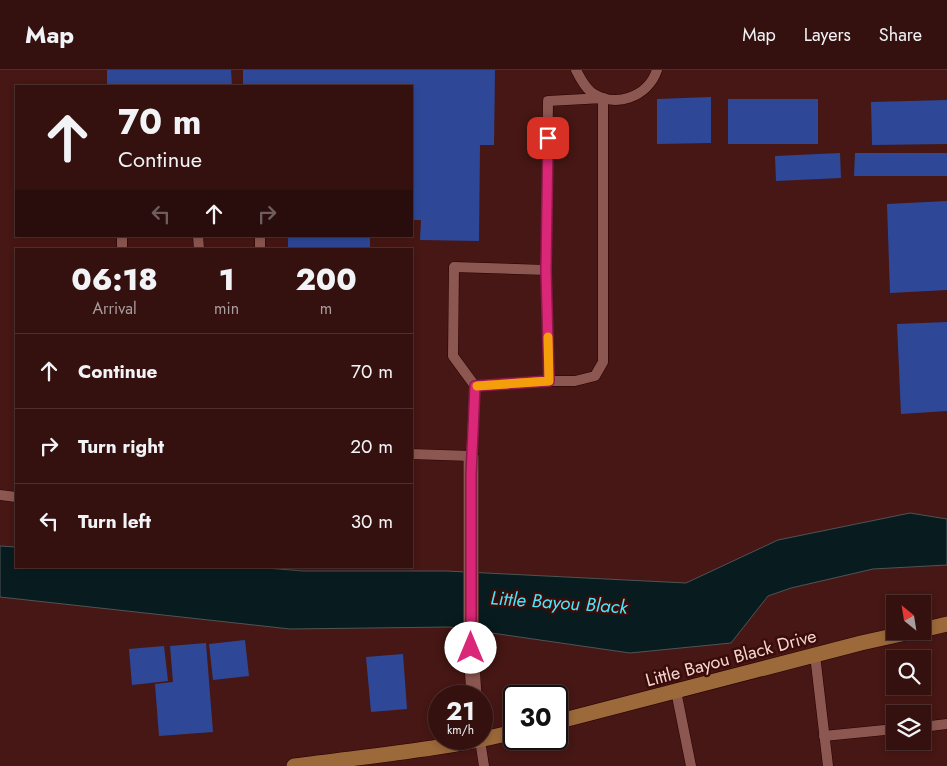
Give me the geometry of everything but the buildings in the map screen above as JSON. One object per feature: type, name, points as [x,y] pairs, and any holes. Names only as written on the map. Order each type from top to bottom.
[{"type":"main road","points":[[931,628],[947,624]]},
{"type":"main road","name":"Little Bayou Black Drive","points":[[568,719],[886,638]]},
{"type":"main road","points":[[294,766],[378,761],[431,750]]},
{"type":"street","points":[[472,456],[470,553],[473,685]]},
{"type":"lane","points":[[576,70],[582,82],[591,92],[603,98]]},
{"type":"lane","points":[[549,381],[546,270],[548,100],[603,98],[617,100],[632,98],[645,90],[654,79],[657,70]]},
{"type":"lane","points":[[475,386],[549,381],[575,382],[595,376],[603,362],[603,98]]},
{"type":"lane","points":[[413,454],[472,456],[475,386],[453,356],[454,267],[546,270]]},
{"type":"lane","points":[[0,495],[15,497]]},
{"type":"lane","points":[[815,655],[828,766]]},
{"type":"lane","points":[[676,692],[691,766]]},
{"type":"lane","points":[[931,726],[947,724]]},
{"type":"lane","points":[[824,736],[886,730]]},
{"type":"lane","points":[[481,750],[484,766]]},
{"type":"water","name":"Little Bayou Black","points":[[910,513],[947,519],[947,565],[873,569],[791,588],[768,596],[731,643],[630,653],[450,627],[290,629],[0,597],[0,546],[15,547],[15,568],[266,568],[303,571],[446,571],[686,583],[778,540]]},
{"type":"slow traffic","points":[[477,386],[549,381],[548,337]]},
{"type":"route","points":[[471,648],[471,475],[475,386],[549,381],[546,270],[548,138]]}]
